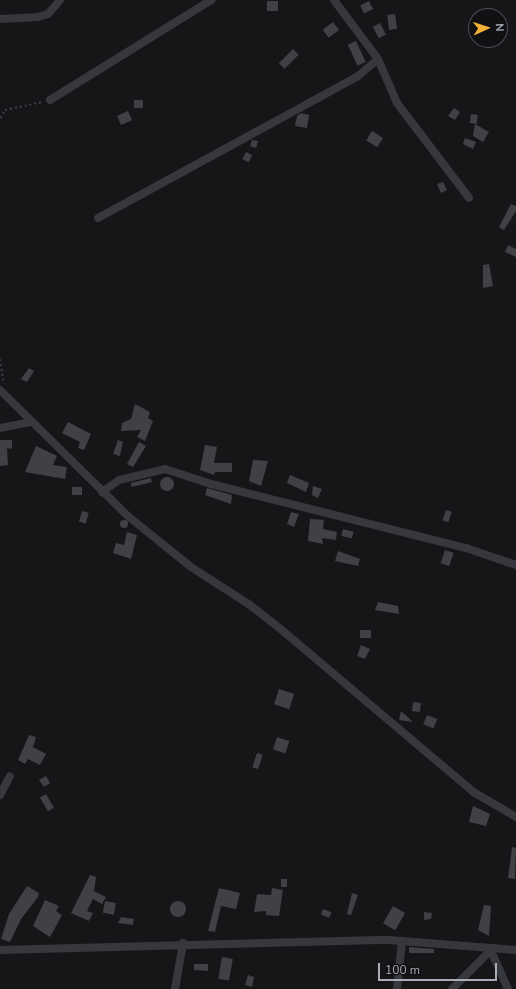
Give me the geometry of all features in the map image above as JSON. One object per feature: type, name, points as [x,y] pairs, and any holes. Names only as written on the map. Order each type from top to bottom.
[{"type":"street","points":[[0,19],[38,17],[48,14],[60,0]]},
{"type":"street","points":[[50,100],[211,0]]},
{"type":"street","points":[[334,0],[378,60],[397,104],[469,198]]},
{"type":"street","points":[[98,218],[358,76],[378,60]]},
{"type":"street","points":[[3,392],[31,422],[102,492],[191,567],[250,605],[283,631],[475,793],[516,817]]},
{"type":"street","points":[[0,428],[31,422]]},
{"type":"street","points":[[102,492],[119,480],[165,469],[211,484],[466,548],[516,565]]},
{"type":"street","points":[[0,795],[10,776]]},
{"type":"street","points":[[398,989],[402,941]]},
{"type":"street","points":[[0,950],[183,943],[402,941],[492,950],[516,950]]},
{"type":"street","points":[[175,989],[183,943]]},
{"type":"street","points":[[452,989],[492,950]]},
{"type":"street","points":[[492,950],[508,989]]},
{"type":"path","points":[[0,118],[5,110],[50,100]]},
{"type":"path","points":[[0,359],[3,392]]},
{"type":"building","points":[[267,1],[278,1],[278,11],[267,11]]},
{"type":"building","points":[[369,1],[373,9],[364,14],[360,6]]},
{"type":"building","points":[[395,14],[397,29],[389,30],[387,15]]},
{"type":"building","points":[[333,22],[339,30],[329,38],[323,30]]},
{"type":"building","points":[[380,23],[386,35],[379,38],[373,27]]},
{"type":"building","points":[[356,41],[366,62],[358,66],[348,45]]},
{"type":"building","points":[[293,49],[299,55],[285,69],[279,63]]},
{"type":"building","points":[[134,100],[143,100],[143,108],[134,108]]},
{"type":"building","points":[[454,108],[460,112],[455,120],[448,116]]},
{"type":"building","points":[[128,111],[132,120],[121,125],[117,116]]},
{"type":"building","points":[[301,113],[309,115],[307,128],[295,126],[297,116]]},
{"type":"building","points":[[471,114],[478,115],[477,124],[470,123]]},
{"type":"building","points":[[475,124],[489,132],[483,142],[473,136]]},
{"type":"building","points":[[372,131],[383,138],[377,147],[366,140]]},
{"type":"building","points":[[465,138],[476,142],[473,149],[463,144]]},
{"type":"building","points":[[252,140],[258,141],[256,148],[250,146]]},
{"type":"building","points":[[246,152],[252,155],[249,162],[242,159]]},
{"type":"building","points":[[443,182],[447,190],[441,193],[437,184]]},
{"type":"building","points":[[511,204],[516,206],[516,211],[504,230],[499,227]]},
{"type":"building","points":[[508,245],[516,249],[516,257],[505,252]]},
{"type":"building","points":[[489,264],[493,286],[483,288],[483,265]]},
{"type":"building","points":[[29,368],[34,371],[27,382],[21,379]]},
{"type":"building","points":[[135,404],[150,412],[148,418],[153,421],[145,441],[137,437],[141,430],[121,431],[122,423],[131,419]]},
{"type":"building","points":[[68,422],[91,434],[84,450],[78,448],[80,442],[62,433]]},
{"type":"building","points":[[0,440],[12,440],[12,449],[7,448],[8,465],[0,466]]},
{"type":"building","points":[[118,440],[123,442],[120,456],[113,454]]},
{"type":"building","points":[[139,442],[146,446],[133,467],[127,464]]},
{"type":"building","points":[[205,445],[217,447],[214,463],[232,463],[232,472],[215,472],[214,475],[200,470]]},
{"type":"building","points":[[36,446],[57,456],[53,465],[67,467],[65,479],[25,472]]},
{"type":"building","points":[[253,460],[268,461],[261,486],[249,481]]},
{"type":"building","points":[[290,475],[309,483],[306,492],[287,483]]},
{"type":"building","points":[[164,477],[170,477],[174,481],[174,487],[170,491],[164,491],[160,487],[160,481]]},
{"type":"building","points":[[151,478],[152,482],[132,487],[131,483]]},
{"type":"building","points":[[313,486],[322,489],[318,498],[312,495]]},
{"type":"building","points":[[72,487],[82,487],[82,495],[72,495]]},
{"type":"building","points":[[207,488],[232,495],[231,504],[205,495]]},
{"type":"building","points":[[446,510],[452,512],[448,522],[443,520]]},
{"type":"building","points":[[82,511],[89,513],[86,524],[79,522]]},
{"type":"building","points":[[291,512],[299,514],[294,527],[287,524]]},
{"type":"building","points":[[310,519],[324,520],[323,529],[337,532],[336,540],[322,538],[323,544],[308,541]]},
{"type":"building","points":[[124,520],[127,521],[127,527],[124,528],[121,527],[120,524],[121,521]]},
{"type":"building","points":[[343,529],[354,532],[352,539],[341,536]]},
{"type":"building","points":[[127,532],[137,535],[131,559],[113,553],[116,543],[124,545]]},
{"type":"building","points":[[445,550],[454,553],[449,566],[441,563]]},
{"type":"building","points":[[338,551],[360,559],[358,566],[335,561]]},
{"type":"building","points":[[378,602],[398,606],[399,614],[375,610]]},
{"type":"building","points":[[360,630],[371,630],[371,638],[360,638]]},
{"type":"building","points":[[361,645],[370,649],[365,659],[357,656]]},
{"type":"building","points":[[279,689],[294,694],[289,709],[274,704]]},
{"type":"building","points":[[413,702],[421,703],[420,712],[412,711]]},
{"type":"building","points":[[401,711],[413,722],[399,720]]},
{"type":"building","points":[[427,715],[437,719],[433,728],[423,724]]},
{"type":"building","points":[[29,735],[36,737],[33,747],[46,754],[40,765],[28,759],[25,764],[18,760]]},
{"type":"building","points":[[277,737],[289,741],[285,753],[273,749]]},
{"type":"building","points":[[257,753],[263,755],[258,769],[252,767]]},
{"type":"building","points":[[46,776],[50,783],[44,787],[39,780]]},
{"type":"building","points":[[46,794],[54,808],[48,811],[40,798]]},
{"type":"building","points":[[473,806],[490,814],[486,826],[469,822]]},
{"type":"building","points":[[512,847],[516,848],[515,879],[508,878]]},
{"type":"building","points":[[90,875],[96,877],[94,891],[106,897],[102,904],[93,899],[87,911],[93,913],[89,921],[71,913]]},
{"type":"building","points":[[281,879],[287,879],[287,887],[281,887]]},
{"type":"building","points":[[27,886],[39,893],[38,897],[21,919],[10,942],[1,939],[9,914]]},
{"type":"building","points":[[219,888],[240,893],[236,909],[221,906],[215,932],[208,931]]},
{"type":"building","points":[[272,888],[283,890],[279,916],[266,915],[266,911],[254,912],[257,894],[271,895]]},
{"type":"building","points":[[352,893],[358,895],[351,915],[347,914]]},
{"type":"building","points":[[45,900],[59,906],[56,911],[62,915],[50,937],[33,926]]},
{"type":"building","points":[[105,901],[116,903],[114,915],[103,913]]},
{"type":"building","points":[[178,901],[184,903],[186,909],[184,915],[178,917],[172,915],[170,909],[172,903]]},
{"type":"building","points":[[484,905],[491,906],[489,936],[478,930]]},
{"type":"building","points":[[393,906],[405,913],[395,930],[383,923]]},
{"type":"building","points":[[323,909],[331,912],[329,918],[321,915]]},
{"type":"building","points":[[424,912],[432,913],[431,919],[424,920]]},
{"type":"building","points":[[121,917],[134,919],[133,925],[118,923]]},
{"type":"building","points":[[409,947],[434,949],[434,953],[409,953]]},
{"type":"building","points":[[222,957],[233,959],[229,981],[218,979]]},
{"type":"building","points":[[194,964],[208,964],[208,971],[194,970]]},
{"type":"building","points":[[248,975],[254,977],[252,987],[245,985]]}]
